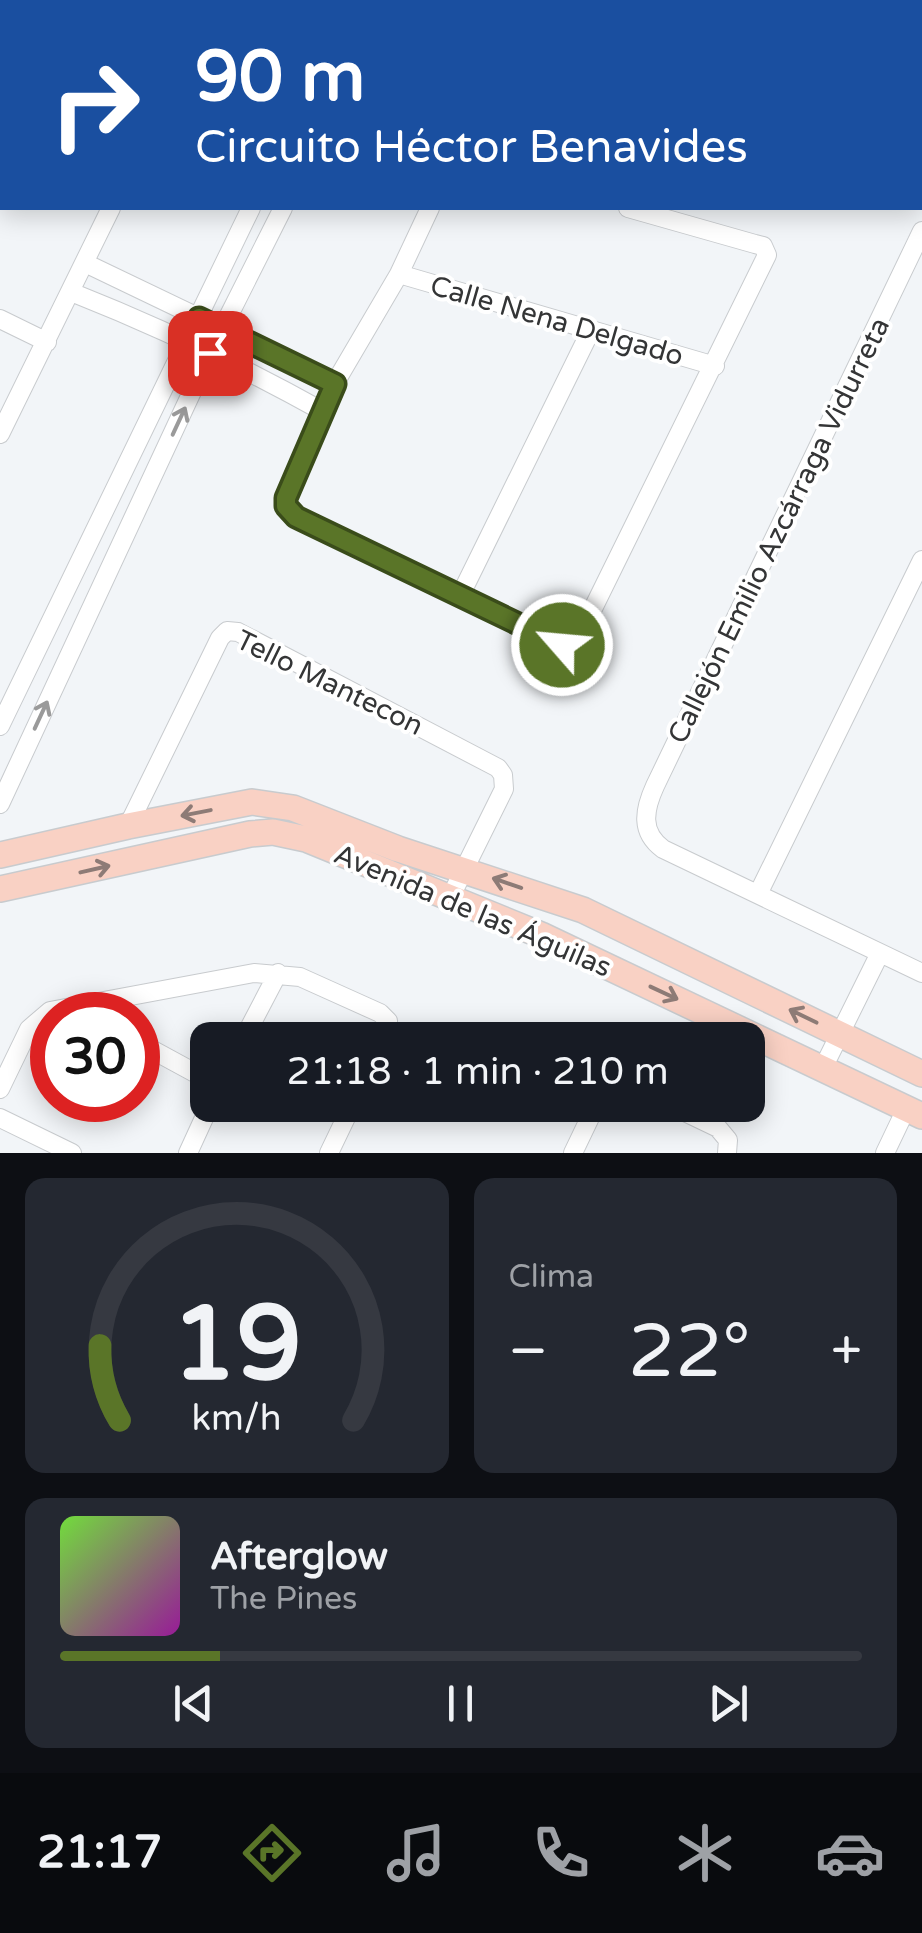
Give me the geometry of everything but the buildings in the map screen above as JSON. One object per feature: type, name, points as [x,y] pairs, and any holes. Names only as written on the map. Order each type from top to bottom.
[{"type":"street","points":[[0,434],[110,210]]},
{"type":"street","points":[[0,726],[251,210]]},
{"type":"street","points":[[0,804],[210,353],[283,210]]},
{"type":"street","points":[[429,210],[399,274],[335,384],[286,506],[296,517],[562,645],[575,644],[766,260],[767,250],[755,244],[635,210]]},
{"type":"street","name":"Callejón Emilio Azcárraga Vidurreta","points":[[758,894],[663,850],[647,832],[646,814],[654,786],[922,231]]},
{"type":"street","points":[[84,264],[335,384]]},
{"type":"street","name":"Calle Nena Delgado","points":[[399,274],[715,366]]},
{"type":"street","points":[[71,292],[144,320],[322,411]]},
{"type":"street","points":[[144,320],[154,297]]},
{"type":"street","points":[[0,319],[47,342]]},
{"type":"street","points":[[460,594],[591,330]]},
{"type":"street","points":[[257,375],[268,352]]},
{"type":"street","points":[[922,560],[758,894],[922,973]]},
{"type":"street","name":"Tello Mantecon","points":[[128,826],[220,638],[226,631],[232,631],[498,768],[504,789],[450,898]]},
{"type":"street","name":"Avenida de las Águilas","points":[[0,855],[252,802],[293,808],[398,849],[583,910],[922,1074]]},
{"type":"street","name":"Avenida de las Águilas","points":[[0,889],[250,834],[273,832],[306,840],[541,935],[914,1112]]},
{"type":"street","points":[[824,1068],[879,955]]},
{"type":"street","points":[[252,1022],[278,973]]},
{"type":"street","points":[[143,992],[217,978],[278,973],[300,977],[380,1013],[388,1022]]},
{"type":"street","points":[[0,1088],[30,1030]]},
{"type":"street","points":[[160,1054],[190,1070]]},
{"type":"street","points":[[884,1153],[914,1112]]},
{"type":"street","points":[[0,1118],[72,1153]]},
{"type":"street","points":[[188,1153],[202,1122]]},
{"type":"street","points":[[328,1153],[344,1122]]},
{"type":"street","points":[[573,1153],[588,1122]]},
{"type":"street","points":[[705,1122],[718,1128],[728,1146]]},
{"type":"route","points":[[210,353],[186,342],[199,318],[335,384],[286,498],[286,506],[296,517],[562,645]]}]
